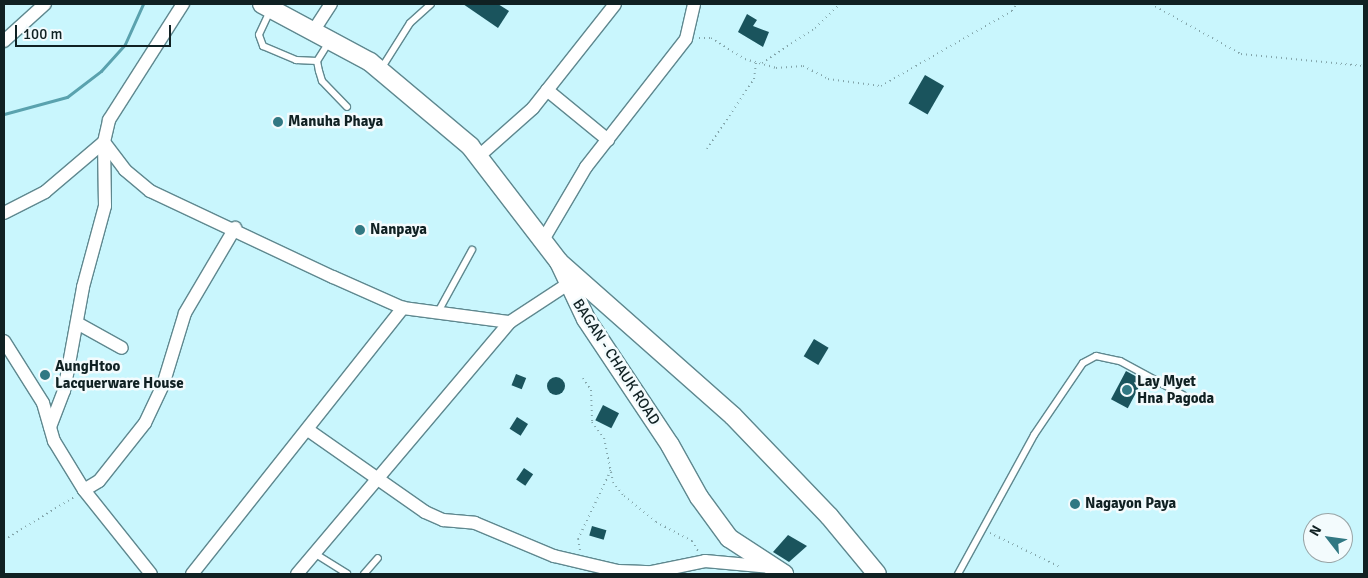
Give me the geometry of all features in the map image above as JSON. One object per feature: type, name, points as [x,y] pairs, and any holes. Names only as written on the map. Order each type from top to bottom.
[{"type":"main road","points":[[266,6],[331,39],[380,70],[479,156],[573,281],[733,416],[829,516],[877,574]]},
{"type":"main road","name":"BAGAN - CHAUK ROAD","points":[[573,281],[699,497],[729,538],[778,571]]},
{"type":"street","points":[[4,41],[45,4]]},
{"type":"street","points":[[50,427],[64,391],[77,323],[105,206],[104,142],[118,101],[183,4]]},
{"type":"street","points":[[314,30],[331,4]]},
{"type":"street","points":[[479,156],[547,90],[615,4]]},
{"type":"street","points":[[542,240],[608,140],[686,38],[694,4]]},
{"type":"street","points":[[547,90],[608,140]]},
{"type":"street","points":[[4,213],[45,192],[104,142]]},
{"type":"street","points":[[104,142],[124,170],[150,191],[235,228],[403,308],[510,322]]},
{"type":"street","points":[[84,490],[99,480],[145,423],[163,384],[185,313],[235,228]]},
{"type":"street","points":[[297,574],[510,322],[573,281]]},
{"type":"street","points":[[192,574],[403,308]]},
{"type":"street","points":[[77,323],[122,348]]},
{"type":"street","points":[[4,341],[43,403],[50,427],[84,490],[145,571]]},
{"type":"street","points":[[308,430],[376,481],[443,520],[475,523],[583,564],[652,572],[710,567],[778,571]]},
{"type":"lane","points":[[380,70],[410,23],[431,4]]},
{"type":"lane","points":[[266,6],[259,35],[263,46],[296,60],[317,61]]},
{"type":"lane","points":[[331,39],[317,61],[322,81],[347,108]]},
{"type":"lane","points":[[438,312],[472,250]]},
{"type":"lane","points":[[958,574],[984,530],[1034,435],[1089,358],[1120,361],[1183,395]]},
{"type":"lane","points":[[314,553],[347,574]]},
{"type":"lane","points":[[364,574],[378,558]]},
{"type":"path","points":[[761,64],[815,28],[840,4]]},
{"type":"path","points":[[686,38],[711,38],[756,62],[776,68],[803,66],[828,79],[881,86],[1012,11],[1017,4]]},
{"type":"path","points":[[1151,4],[1241,54],[1364,66]]},
{"type":"path","points":[[707,149],[754,79],[756,62]]},
{"type":"path","points":[[583,378],[595,403],[592,422],[600,427],[612,468],[613,482],[624,496],[656,522],[692,541],[710,567]]},
{"type":"path","points":[[583,564],[578,539],[612,468]]},
{"type":"path","points":[[4,540],[84,490]]},
{"type":"path","points":[[984,530],[1060,567]]},
{"type":"building","points":[[463,4],[498,4],[509,11],[498,28]]},
{"type":"building","points":[[747,14],[757,20],[753,26],[769,32],[763,47],[738,32]]},
{"type":"building","points":[[925,75],[944,86],[928,115],[908,104]]},
{"type":"building","points":[[814,339],[829,348],[818,365],[804,356]]},
{"type":"building","name":"Lay Myet Hna Pagoda","points":[[1126,371],[1143,380],[1128,408],[1111,399]]},
{"type":"building","points":[[516,374],[526,378],[522,389],[512,385]]},
{"type":"building","points":[[552,377],[560,377],[565,382],[563,393],[552,395],[547,390],[547,382]]},
{"type":"building","points":[[603,405],[619,413],[611,428],[595,420]]},
{"type":"building","points":[[517,417],[528,424],[521,436],[510,429]]},
{"type":"building","points":[[524,468],[533,474],[525,486],[516,480]]},
{"type":"building","points":[[592,526],[606,530],[604,540],[589,536]]},
{"type":"building","points":[[788,535],[807,546],[789,562],[773,552]]},
{"type":"waterway","points":[[4,114],[67,97],[101,71],[125,44],[143,4]]},
{"type":"place","name":"Manuha Phaya","points":[[278,122]]},
{"type":"place","name":"Nanpaya","points":[[360,230]]},
{"type":"place","name":"AungHtoo Lacquerware House","points":[[45,375]]},
{"type":"place","name":"Lay Myet Hna Pagoda","points":[[1127,390]]},
{"type":"place","name":"Nagayon Paya","points":[[1075,504]]}]
